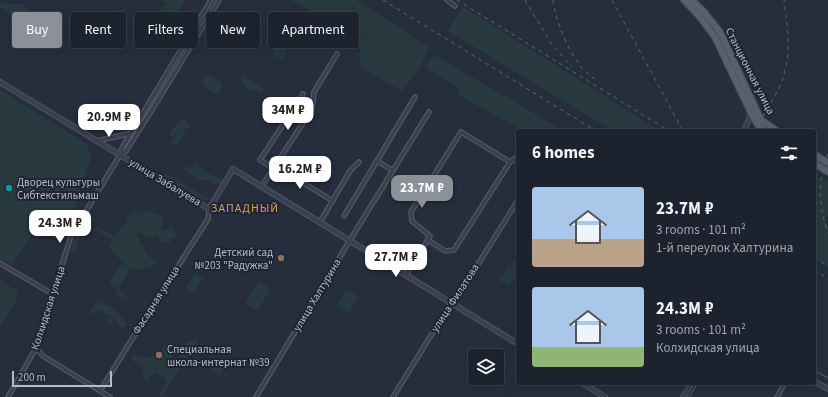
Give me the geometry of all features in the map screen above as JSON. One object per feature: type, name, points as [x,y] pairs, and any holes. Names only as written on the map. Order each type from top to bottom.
[{"type":"main road","name":"Станционная улица","points":[[684,0],[700,17],[715,37],[754,113],[774,129]]},
{"type":"main road","name":"Станционная улица","points":[[692,0],[720,32],[758,125],[763,129]]},
{"type":"main road","points":[[816,155],[828,163]]},
{"type":"main road","points":[[816,164],[828,172]]},
{"type":"street","name":"Колхидская улица","points":[[8,397],[36,348],[71,236],[211,0]]},
{"type":"street","name":"Колхидская улица","points":[[120,155],[126,151],[149,115],[219,0]]},
{"type":"street","points":[[446,0],[455,6]]},
{"type":"street","points":[[262,186],[312,109],[314,92],[337,54]]},
{"type":"street","name":"улица Забалуева","points":[[0,82],[209,209],[233,169],[516,343]]},
{"type":"street","points":[[303,94],[260,160],[333,201]]},
{"type":"street","points":[[344,216],[415,97]]},
{"type":"street","name":"улица Халтурина","points":[[256,397],[428,112]]},
{"type":"street","points":[[745,129],[750,117],[754,113]]},
{"type":"street","points":[[406,275],[430,236],[412,221],[411,212],[461,132],[510,162]]},
{"type":"street","points":[[97,141],[131,133]]},
{"type":"street","points":[[428,240],[445,251],[454,250],[510,162],[516,158]]},
{"type":"street","points":[[377,161],[392,170]]},
{"type":"street","points":[[320,222],[350,171],[359,162]]},
{"type":"street","name":"улица Филатова","points":[[394,397],[451,303],[472,274],[516,203]]},
{"type":"street","name":"Фасадная улица","points":[[100,391],[208,219],[209,209]]},
{"type":"street","points":[[0,263],[53,293]]},
{"type":"street","points":[[36,348],[43,356],[110,397]]},
{"type":"street","points":[[816,382],[828,389]]},
{"type":"street","points":[[585,385],[605,397]]},
{"type":"street","points":[[683,397],[691,385]]},
{"type":"street","points":[[776,397],[784,385]]},
{"type":"shaded area","points":[[161,0],[186,0],[178,12],[158,12],[166,5],[166,2]]},
{"type":"shaded area","points":[[291,0],[356,0],[429,47],[419,69],[402,91],[362,68],[358,54],[361,48],[359,47],[359,12],[314,12]]},
{"type":"shaded area","points":[[0,2],[2,4],[22,4],[30,12],[12,12],[12,15],[0,7]]},
{"type":"shaded area","points":[[463,7],[657,129],[610,129],[448,31]]},
{"type":"shaded area","points":[[272,48],[285,48],[286,55],[284,59],[275,57]]},
{"type":"shaded area","points":[[434,55],[561,129],[520,129],[458,95],[458,87],[425,67]]},
{"type":"shaded area","points":[[205,75],[209,75],[222,83],[223,87],[219,93],[215,94],[202,85],[201,81]]},
{"type":"shaded area","points":[[243,75],[264,88],[261,92],[245,86],[241,80]]},
{"type":"shaded area","points":[[0,90],[88,145],[87,147],[91,159],[72,217],[61,239],[54,238],[45,213],[12,265],[0,258]]},
{"type":"shaded area","points":[[180,117],[189,124],[190,128],[181,128],[186,131],[177,146],[171,143],[179,129],[173,137],[169,134],[176,125],[179,124]]},
{"type":"shaded area","points":[[192,163],[211,175],[223,179],[220,184],[216,185],[210,180],[200,180],[184,170],[186,165],[196,171]]},
{"type":"shaded area","points":[[165,172],[198,193],[210,198],[205,201],[200,200],[163,177]]},
{"type":"shaded area","points":[[816,176],[828,182],[828,214],[825,219],[828,226],[828,267],[816,259]]},
{"type":"shaded area","points":[[136,210],[137,215],[145,210],[158,214],[163,220],[161,230],[166,230],[170,226],[174,229],[176,237],[170,239],[170,244],[160,241],[157,235],[150,238],[137,232],[137,237],[144,247],[146,254],[157,263],[148,268],[139,270],[130,268],[120,260],[109,248],[112,240],[95,229],[97,226],[114,236],[117,235],[122,227],[126,225],[129,216]]},
{"type":"shaded area","points":[[80,226],[87,227],[81,236],[74,253],[71,252],[72,245]]},
{"type":"shaded area","points":[[512,260],[516,263],[516,277],[510,287],[499,280]]},
{"type":"shaded area","points":[[121,264],[130,269],[118,289],[109,283]]},
{"type":"shaded area","points":[[195,273],[203,278],[193,293],[186,288]]},
{"type":"shaded area","points":[[0,280],[17,291],[18,297],[0,327]]},
{"type":"shaded area","points":[[261,282],[269,288],[270,291],[256,310],[246,304],[246,301],[258,283]]},
{"type":"shaded area","points":[[120,288],[120,291],[127,299],[119,296],[116,291]]},
{"type":"shaded area","points":[[346,289],[359,297],[349,313],[337,306]]},
{"type":"shaded area","points":[[98,301],[115,310],[126,324],[122,328],[115,319],[111,323],[107,321],[110,316],[99,310],[89,314]]},
{"type":"shaded area","points":[[200,337],[162,397],[159,395],[166,382],[164,378],[155,372],[147,381],[141,376],[144,372],[143,367],[133,361],[131,354],[148,358],[161,350],[168,342],[172,352],[172,360],[179,358],[181,348],[186,343]]},
{"type":"shaded area","points":[[213,357],[226,366],[220,375],[207,367]]},
{"type":"tram line","points":[[816,371],[828,378]]},
{"type":"tram line","points":[[689,397],[697,385]]},
{"type":"railway","points":[[383,0],[593,129]]},
{"type":"railway","points":[[457,0],[666,129]]},
{"type":"railway","points":[[525,0],[552,45],[572,67]]},
{"type":"railway","points":[[553,0],[560,26],[572,54],[582,68],[599,82]]},
{"type":"railway","points":[[612,0],[682,129]]},
{"type":"railway","points":[[757,129],[779,88],[786,65],[788,44],[784,0]]},
{"type":"railway","points":[[828,154],[824,163],[820,193],[828,233]]},
{"type":"railway","points":[[816,258],[828,266]]},
{"type":"railway","points":[[816,271],[828,279]]},
{"type":"place","name":"Дворец культуры Сибтекстильмаш","points":[[9,188]]},
{"type":"place","name":"Детский сад №203 \"Радужка\"","points":[[281,258]]},
{"type":"place","name":"Специальная школа-интернат №39","points":[[159,355]]},
{"type":"district","name":"ЗАПАДНЫЙ","points":[[245,208]]}]
